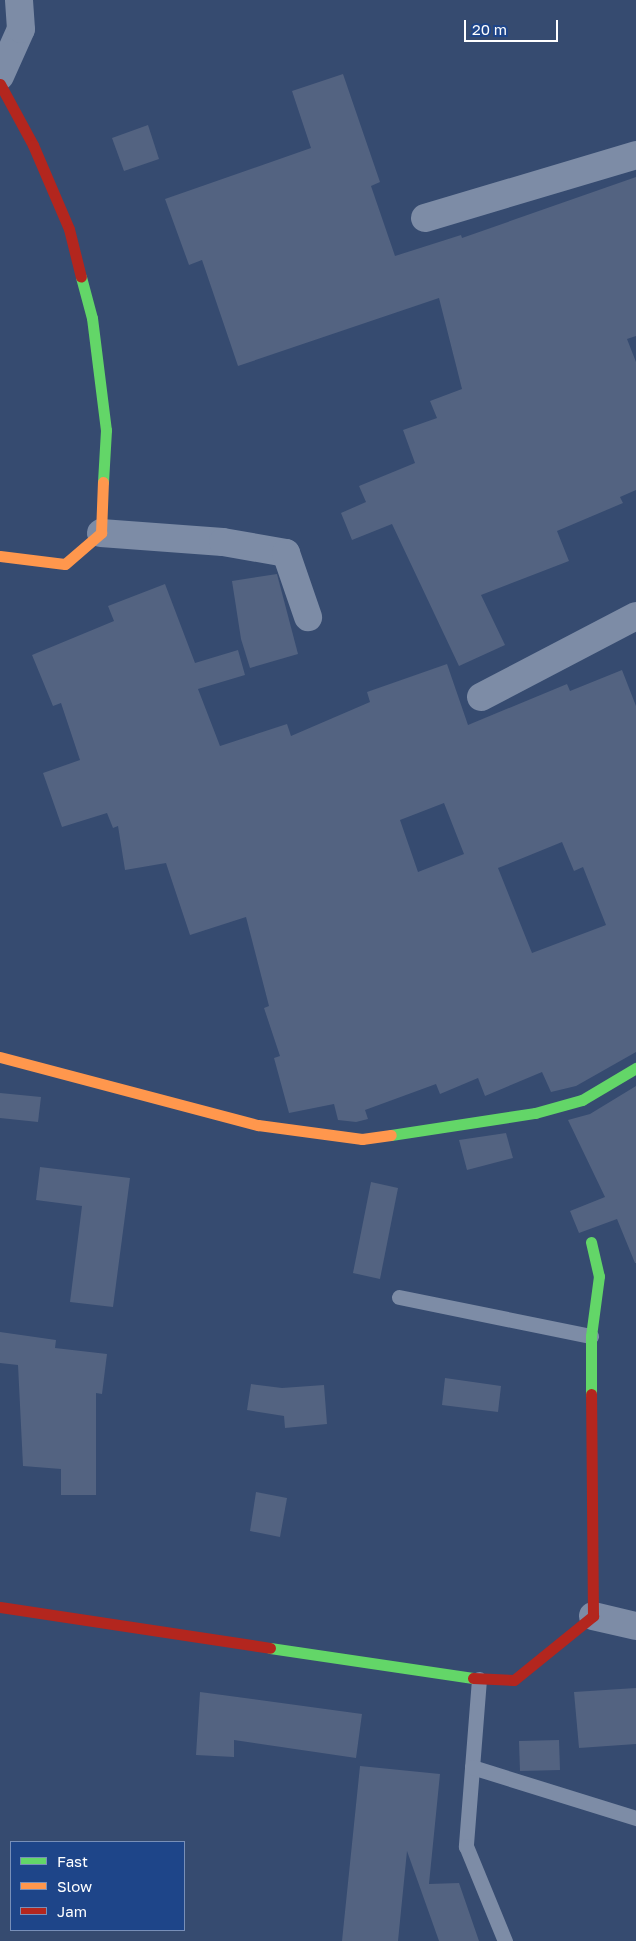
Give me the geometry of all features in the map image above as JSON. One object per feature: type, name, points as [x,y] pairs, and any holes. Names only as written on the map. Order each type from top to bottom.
[{"type":"street","points":[[0,76],[21,29],[19,0]]},
{"type":"street","points":[[0,84],[33,145],[69,229],[92,318],[106,430],[101,533]]},
{"type":"street","points":[[425,218],[636,155]]},
{"type":"street","points":[[0,556],[65,564],[101,533],[223,542],[286,553],[308,617]]},
{"type":"street","points":[[481,697],[636,616]]},
{"type":"street","points":[[0,1057],[258,1125],[362,1139],[535,1113],[582,1100],[636,1068]]},
{"type":"street","points":[[591,1242],[599,1276],[591,1336],[593,1616]]},
{"type":"street","points":[[0,1608],[479,1679],[514,1680],[593,1616]]},
{"type":"street","points":[[593,1616],[636,1626]]},
{"type":"lane","points":[[399,1297],[591,1336]]},
{"type":"lane","points":[[479,1679],[466,1846],[505,1941]]},
{"type":"lane","points":[[472,1767],[636,1818]]},
{"type":"building","points":[[343,74],[380,182],[371,186],[395,256],[461,235],[462,238],[636,177],[636,336],[627,339],[636,362],[636,490],[620,497],[623,503],[557,531],[569,561],[481,595],[505,645],[459,666],[392,524],[352,540],[341,513],[366,502],[359,486],[415,463],[403,430],[437,418],[430,401],[462,389],[439,298],[238,366],[202,260],[189,265],[165,199],[311,148],[292,91]]},
{"type":"building","points":[[148,125],[159,159],[124,171],[112,138]]},
{"type":"building","points":[[277,574],[298,654],[250,668],[241,639],[232,581]]},
{"type":"building","points":[[165,584],[195,663],[238,650],[245,675],[198,689],[220,746],[287,724],[291,736],[370,702],[367,692],[447,664],[468,725],[567,684],[570,691],[622,670],[636,706],[636,1052],[576,1086],[551,1092],[542,1072],[485,1096],[478,1078],[440,1094],[436,1084],[365,1110],[368,1119],[356,1122],[338,1120],[334,1104],[289,1113],[274,1058],[280,1056],[264,1008],[269,1006],[246,917],[190,935],[166,863],[125,870],[118,826],[113,828],[107,813],[62,827],[43,773],[80,760],[61,703],[53,706],[32,655],[114,621],[108,606]],"holes":[[[444,803],[464,854],[418,872],[400,820]],[[562,842],[574,871],[583,867],[606,925],[532,953],[498,868]]]},
{"type":"building","points":[[636,1086],[635,1263],[617,1219],[579,1233],[570,1211],[605,1197],[568,1120],[590,1114]]},
{"type":"building","points":[[0,1093],[41,1097],[38,1122],[0,1118]]},
{"type":"building","points":[[506,1133],[513,1158],[467,1170],[459,1140]]},
{"type":"building","points":[[40,1167],[130,1178],[113,1307],[70,1302],[82,1206],[36,1200]]},
{"type":"building","points":[[371,1182],[398,1188],[380,1279],[353,1273]]},
{"type":"building","points":[[0,1332],[56,1340],[55,1348],[107,1354],[102,1394],[96,1393],[96,1495],[61,1495],[61,1469],[23,1466],[18,1365],[0,1363]]},
{"type":"building","points":[[445,1378],[501,1386],[498,1412],[442,1405]]},
{"type":"building","points":[[251,1384],[282,1388],[324,1385],[327,1424],[285,1428],[284,1416],[247,1410]]},
{"type":"building","points":[[256,1492],[287,1498],[280,1537],[250,1531]]},
{"type":"building","points":[[636,1688],[636,1744],[579,1748],[574,1692]]},
{"type":"building","points":[[200,1692],[362,1714],[356,1758],[234,1740],[234,1757],[196,1755]]},
{"type":"building","points":[[559,1740],[560,1770],[520,1771],[519,1741]]},
{"type":"building","points":[[360,1766],[440,1774],[429,1884],[459,1883],[479,1941],[439,1941],[407,1851],[398,1941],[342,1941]]},
{"type":"traffic: fast","points":[[81,277],[92,318],[106,430],[103,482]]},
{"type":"traffic: fast","points":[[391,1135],[535,1113],[582,1100],[636,1068]]},
{"type":"traffic: fast","points":[[591,1242],[599,1276],[591,1336],[591,1394]]},
{"type":"traffic: fast","points":[[270,1648],[473,1678]]},
{"type":"traffic: slow","points":[[0,556],[65,564],[101,533],[103,482]]},
{"type":"traffic: slow","points":[[0,1057],[258,1125],[362,1139],[391,1135]]},
{"type":"traffic: jam","points":[[0,84],[33,145],[69,229],[81,277]]},
{"type":"traffic: jam","points":[[473,1678],[514,1680],[593,1616],[591,1394]]},
{"type":"traffic: jam","points":[[0,1607],[270,1648]]}]
